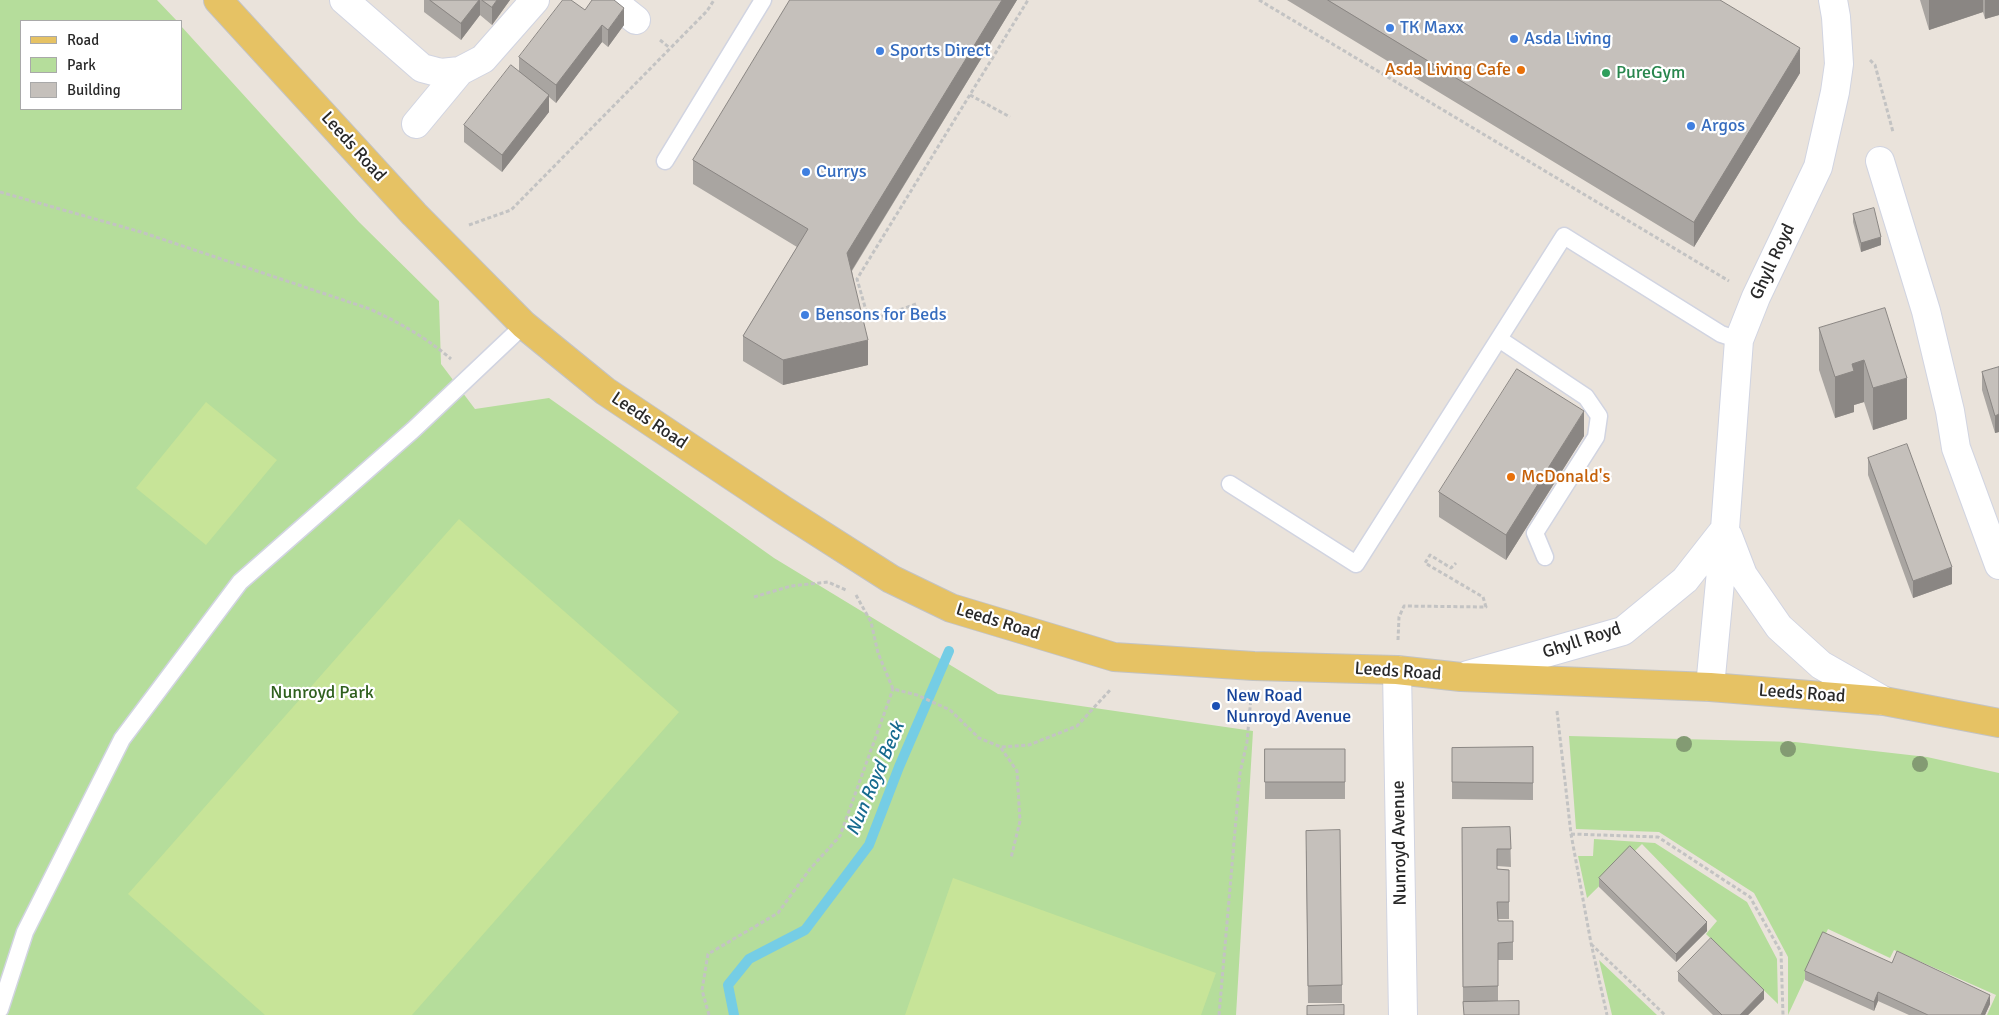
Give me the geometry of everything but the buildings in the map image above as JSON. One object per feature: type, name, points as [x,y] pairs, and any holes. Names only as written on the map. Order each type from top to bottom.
[{"type":"main road","name":"Leeds Road","points":[[218,0],[437,237],[524,325],[605,391],[783,510],[890,579],[951,608],[1114,657],[1254,666],[1398,670],[1461,677],[1710,687],[1884,701],[1999,723]]},
{"type":"street","points":[[344,0],[422,68],[440,73],[460,71]]},
{"type":"street","points":[[416,124],[460,71],[483,58],[535,0]]},
{"type":"street","points":[[611,0],[636,20]]},
{"type":"street","name":"Ghyll Royd","points":[[1710,687],[1725,530],[1738,340],[1756,297],[1818,167],[1836,92],[1839,64],[1833,0]]},
{"type":"street","points":[[1880,161],[1926,311],[1950,411],[1956,448],[1993,532],[1999,565]]},
{"type":"street","name":"Ghyll Royd","points":[[1461,677],[1623,631],[1685,580],[1725,530]]},
{"type":"street","name":"Ghyll Royd","points":[[1725,530],[1743,575],[1779,626],[1821,665],[1884,701]]},
{"type":"street","name":"Nunroyd Avenue","points":[[1398,670],[1403,1015]]},
{"type":"lane","points":[[666,160],[764,0]]},
{"type":"lane","points":[[1230,484],[1356,564],[1564,236],[1721,334],[1738,340]]},
{"type":"lane","points":[[0,1009],[25,932],[122,740],[240,582],[413,430],[524,325]]},
{"type":"lane","points":[[1499,339],[1586,397],[1599,416],[1596,437],[1535,533],[1545,557]]},
{"type":"path","points":[[437,237],[511,210],[707,10],[714,0]]},
{"type":"path","points":[[916,304],[869,321],[857,279],[1028,0]]},
{"type":"path","points":[[1259,0],[1756,297]]},
{"type":"path","points":[[1870,58],[1875,65],[1898,150],[1880,161]]},
{"type":"path","points":[[970,95],[1010,117]]},
{"type":"path","points":[[0,192],[141,232],[370,309],[404,325],[438,348],[470,376]]},
{"type":"path","points":[[1398,670],[1399,617],[1404,606],[1486,608],[1483,596],[1425,563],[1430,555],[1451,568],[1456,562]]},
{"type":"path","points":[[709,1015],[702,990],[708,954],[778,913],[810,869],[840,836],[893,690],[878,654],[870,622],[855,594],[828,582],[791,586],[754,597]]},
{"type":"path","points":[[893,690],[917,695],[950,710],[979,738],[1001,747],[1029,745],[1077,726],[1141,658]]},
{"type":"path","points":[[1219,1015],[1240,773],[1247,742],[1254,666]]},
{"type":"path","points":[[1553,680],[1571,834],[1591,943],[1607,1015]]},
{"type":"path","points":[[1001,747],[1017,771],[1020,821],[1011,858]]},
{"type":"path","points":[[1571,834],[1658,837],[1750,897],[1781,952],[1783,1015]]},
{"type":"path","points":[[1591,943],[1665,1015]]},
{"type":"green space","name":"Nunroyd Park","points":[[0,0],[157,0],[176,20],[20,20],[20,110],[182,110],[182,27],[359,222],[439,301],[441,364],[475,409],[549,398],[774,558],[998,694],[1253,731],[1236,1015],[0,1015]]},
{"type":"green space","points":[[206,402],[277,460],[206,545],[136,488]]},
{"type":"green space","points":[[459,519],[679,712],[412,1015],[265,1015],[128,894]]},
{"type":"green space","points":[[1569,736],[1795,742],[1927,757],[1999,773],[1999,1015],[1987,1015],[1996,995],[1894,950],[1890,958],[1828,929],[1788,1015],[1788,957],[1754,893],[1659,832],[1576,829]]},
{"type":"green space","points":[[1594,839],[1655,843],[1747,902],[1777,959],[1778,1004],[1706,934],[1717,921],[1642,844],[1587,898],[1578,856],[1593,856]]},
{"type":"green space","points":[[953,878],[1216,973],[1201,1015],[905,1015]]},
{"type":"green space","points":[[1599,960],[1657,1015],[1612,1015]]},
{"type":"waterway","name":"Nun Royd Beck","points":[[734,1015],[728,985],[749,959],[805,930],[869,845],[899,767],[949,651]]},
{"type":"place","name":"TK Maxx","points":[[1390,28]]},
{"type":"place","name":"Asda Living","points":[[1514,39]]},
{"type":"place","name":"Sports Direct","points":[[880,51]]},
{"type":"place","name":"Asda Living Cafe","points":[[1521,70]]},
{"type":"place","name":"PureGym","points":[[1606,73]]},
{"type":"place","name":"Argos","points":[[1691,126]]},
{"type":"place","name":"Currys","points":[[806,172]]},
{"type":"place","name":"Bensons for Beds","points":[[805,315]]},
{"type":"place","name":"McDonald's","points":[[1511,477]]},
{"type":"place","name":"New Road Nunroyd Avenue","points":[[1216,706]]}]
